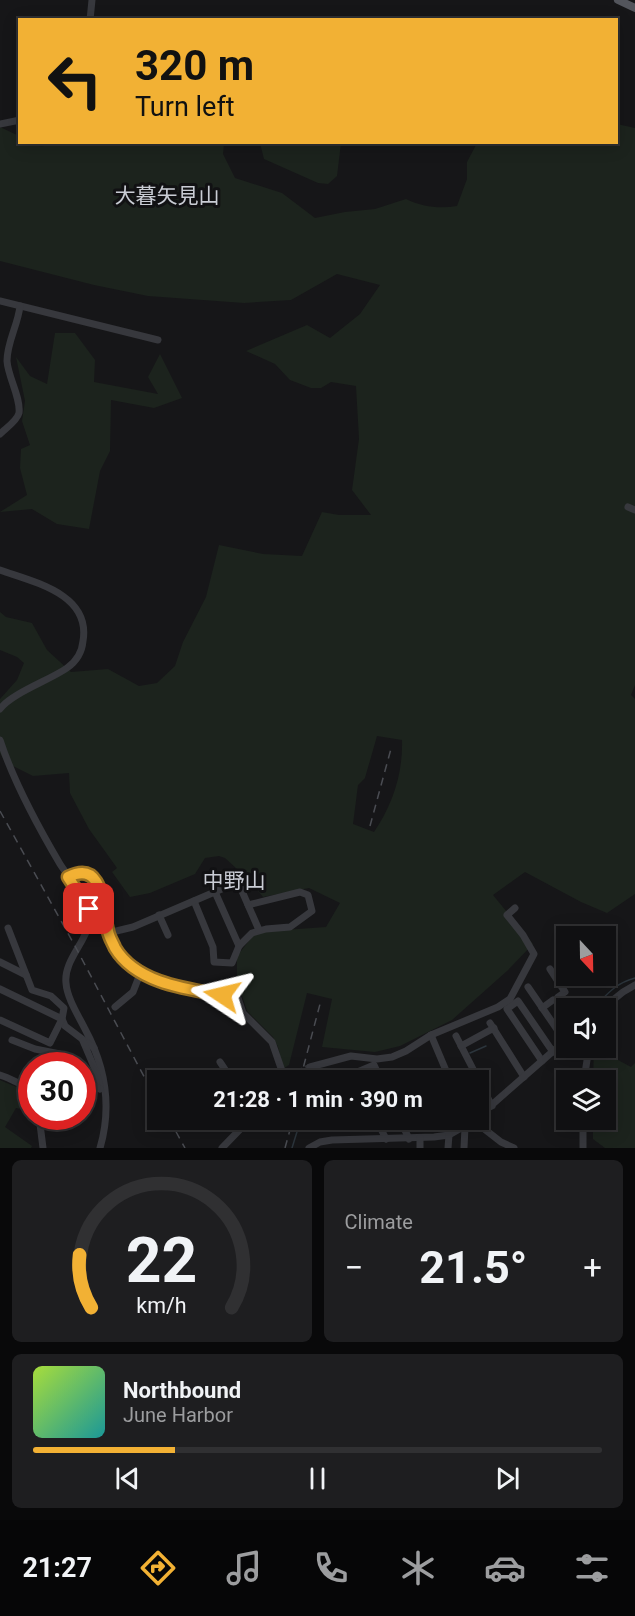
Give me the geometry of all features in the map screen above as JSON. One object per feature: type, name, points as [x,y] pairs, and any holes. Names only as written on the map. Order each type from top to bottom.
[{"type":"main road","points":[[618,0],[635,8]]},
{"type":"street","points":[[90,18],[92,0]]},
{"type":"street","points":[[0,124],[18,120]]},
{"type":"street","points":[[0,301],[158,340]]},
{"type":"street","points":[[0,434],[19,413],[7,358],[20,306]]},
{"type":"street","points":[[0,570],[36,583],[72,602],[80,611],[84,634],[81,652],[73,663],[20,694],[0,709]]},
{"type":"street","points":[[0,740],[28,803],[68,877],[89,909],[88,928],[65,977],[67,991],[102,1066],[105,1117],[99,1148]]},
{"type":"street","points":[[68,877],[78,872],[87,873],[95,880],[102,899],[108,933],[117,950],[140,974],[190,989],[238,998],[243,1013],[272,1042],[282,1070]]},
{"type":"street","points":[[108,933],[133,927],[238,882],[259,930]]},
{"type":"street","points":[[216,892],[239,946]]},
{"type":"street","points":[[194,901],[213,947],[214,962],[232,963],[239,946],[252,933],[259,930],[283,929],[300,921],[312,911],[308,896],[300,892],[248,904]]},
{"type":"street","points":[[310,1067],[351,1056],[377,1059],[392,1057],[431,1035],[498,1007],[510,999],[534,954],[507,915],[515,908]]},
{"type":"street","points":[[159,915],[168,935]]},
{"type":"street","points":[[0,1020],[50,1043],[62,1019],[64,1008],[51,996],[32,990],[8,928]]},
{"type":"street","points":[[0,962],[26,975]]},
{"type":"street","points":[[550,969],[565,992],[559,998]]},
{"type":"street","points":[[115,1007],[133,992],[140,974]]},
{"type":"street","points":[[616,998],[635,985]]},
{"type":"street","points":[[528,987],[556,1027]]},
{"type":"street","points":[[0,989],[62,1019],[65,1026],[96,1049]]},
{"type":"street","points":[[542,1008],[553,1000]]},
{"type":"street","points":[[542,1060],[507,1008],[518,1001],[553,1052]]},
{"type":"street","points":[[461,1046],[492,1026],[524,1077]]},
{"type":"street","points":[[431,1035],[446,1070]]},
{"type":"street","points":[[456,1036],[492,1106]]},
{"type":"street","points":[[12,1040],[50,1052]]},
{"type":"street","points":[[83,1041],[97,1074],[102,1099],[100,1111],[105,1117]]},
{"type":"street","points":[[489,1108],[556,1049]]},
{"type":"street","points":[[220,1062],[225,1070]]},
{"type":"street","points":[[363,1070],[374,1065],[376,1070]]},
{"type":"street","points":[[0,1075],[18,1085]]},
{"type":"street","points":[[96,1088],[100,1089]]},
{"type":"street","points":[[41,1130],[43,1148]]},
{"type":"street","points":[[222,1148],[239,1130]]},
{"type":"street","points":[[382,1130],[386,1139]]},
{"type":"street","points":[[405,1130],[409,1138]]},
{"type":"street","points":[[309,1148],[320,1142],[332,1140],[420,1138],[449,1135],[457,1130]]},
{"type":"street","points":[[464,1148],[469,1130]]},
{"type":"street","points":[[484,1130],[514,1148]]},
{"type":"street","points":[[583,1130],[583,1148]]},
{"type":"street","points":[[448,1148],[449,1135]]},
{"type":"street","points":[[420,1138],[420,1148]]},
{"type":"shaded area","points":[[618,124],[635,128],[635,685],[631,695],[635,699],[635,894],[607,913],[525,872],[493,895],[533,944],[507,971],[452,1020],[400,1046],[375,1052],[322,1047],[332,999],[307,993],[289,1065],[283,1069],[273,1037],[247,1011],[237,981],[237,956],[256,932],[326,927],[340,903],[309,888],[263,897],[249,880],[225,858],[219,856],[205,858],[195,874],[150,893],[130,897],[112,872],[117,868],[89,829],[70,793],[69,773],[33,776],[5,762],[0,753],[0,699],[17,680],[24,663],[17,657],[0,650],[0,612],[6,617],[32,623],[47,650],[71,672],[108,669],[139,686],[157,683],[175,666],[183,642],[206,597],[219,545],[263,554],[302,556],[322,512],[339,515],[371,515],[352,490],[359,439],[356,386],[331,382],[321,388],[311,388],[290,380],[275,364],[246,351],[307,325],[330,338],[360,314],[380,285],[337,274],[291,300],[244,303],[148,296],[0,261],[0,127],[18,136],[18,144],[41,146],[50,144],[224,144],[223,154],[235,178],[282,193],[315,218],[375,209],[406,199],[431,207],[457,206],[467,179],[467,162],[476,144],[618,144]],"holes":[[[377,736],[402,740],[396,788],[374,832],[353,824],[358,785],[365,778]]]},
{"type":"shaded area","points":[[260,144],[341,144],[337,176],[328,184],[318,183],[264,159]]},
{"type":"shaded area","points":[[55,333],[75,333],[95,360],[94,382],[158,394],[148,377],[160,354],[182,398],[154,408],[111,400],[110,451],[100,471],[89,529],[57,524],[32,509],[0,512],[27,495],[20,468],[21,449],[30,445],[22,421],[25,401],[16,357],[30,376],[47,384]]},
{"type":"shaded area","points":[[594,1058],[614,1058],[631,1067],[635,1063],[635,1148],[605,1148],[593,1139],[593,1130],[616,1130],[616,1070],[593,1070]]},
{"type":"shaded area","points":[[0,1080],[18,1088],[18,1108],[16,1108],[5,1127],[32,1146],[31,1148],[0,1148]]},
{"type":"waterway","points":[[603,998],[616,986],[635,978]]},
{"type":"waterway","points":[[470,1053],[486,1046]]},
{"type":"waterway","points":[[292,1148],[298,1130]]},
{"type":"tunnel","points":[[304,1070],[310,1067]]},
{"type":"railway","points":[[370,826],[392,745]]},
{"type":"railway","points":[[0,811],[147,1082]]},
{"type":"railway","points":[[303,1070],[320,1004]]},
{"type":"railway","points":[[175,1130],[185,1148]]},
{"type":"railway","points":[[285,1148],[290,1130]]},
{"type":"district","name":"大暮矢見山","points":[[167,196]]},
{"type":"district","name":"中野山","points":[[234,881]]},
{"type":"route","points":[[89,909],[83,896],[68,877],[78,872],[90,875],[99,886],[108,933],[117,950],[140,974],[190,989],[222,995]]}]
